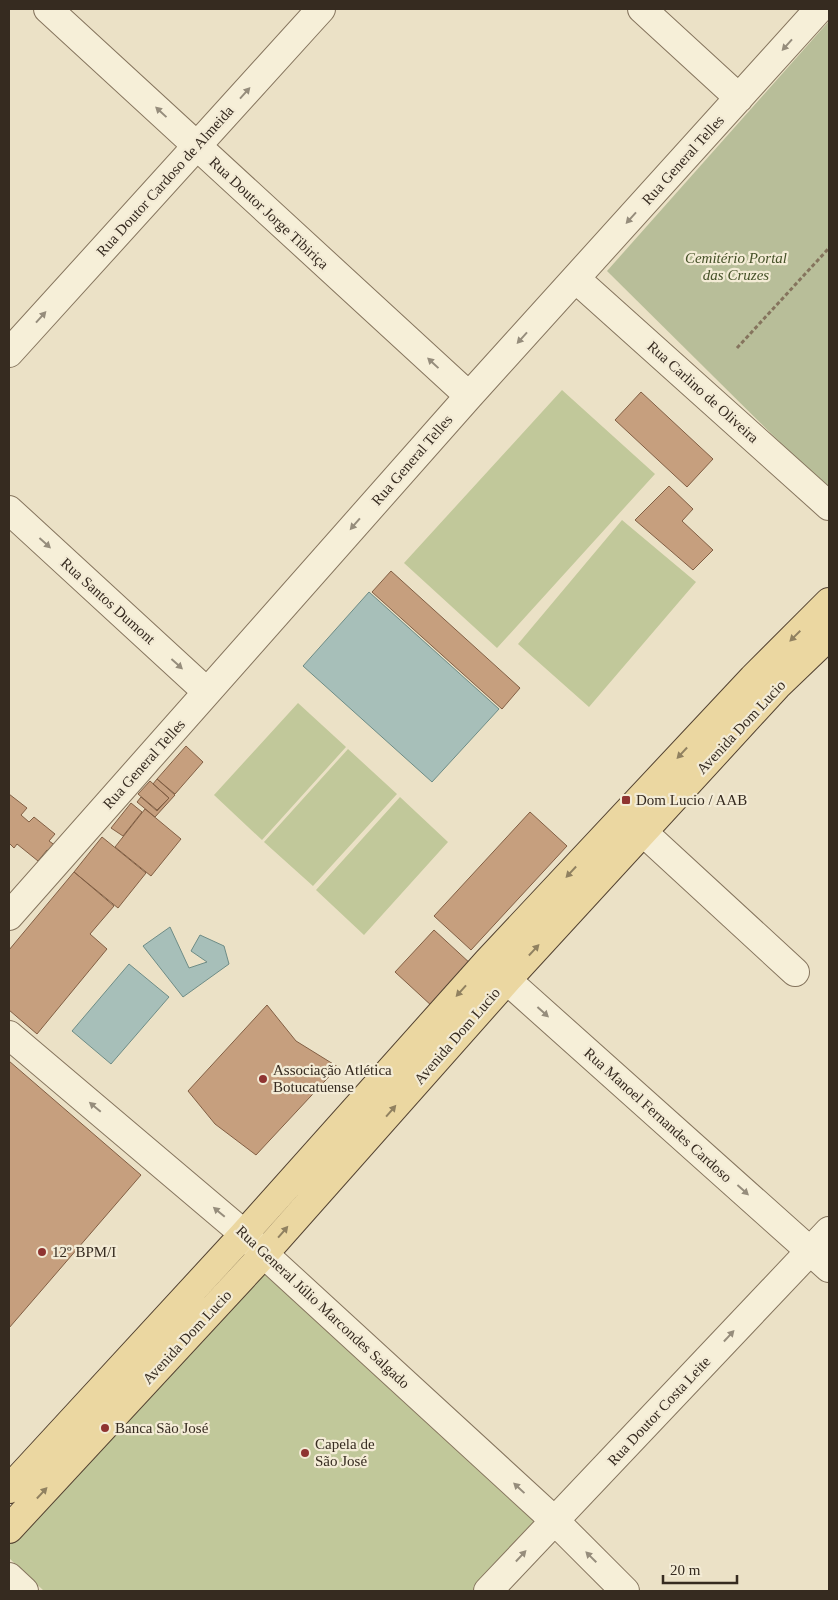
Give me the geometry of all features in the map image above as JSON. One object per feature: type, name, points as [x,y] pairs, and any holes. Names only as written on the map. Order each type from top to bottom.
[{"type":"main road","name":"Avenida Dom Lucio","points":[[9,1528],[264,1254],[497,971],[752,678],[829,602]]},
{"type":"main road","name":"Avenida Dom Lucio","points":[[9,1488],[244,1234],[497,971],[644,833],[778,686],[829,636]]},
{"type":"street","name":"Rua Doutor Jorge Tibiriça","points":[[48,9],[468,396]]},
{"type":"street","name":"Rua Doutor Cardoso de Almeida","points":[[9,353],[322,9]]},
{"type":"street","points":[[642,9],[739,98]]},
{"type":"street","name":"Rua General Telles","points":[[9,916],[468,396],[820,9]]},
{"type":"street","name":"Rua Carlino de Oliveira","points":[[576,279],[829,506]]},
{"type":"street","name":"Rua Santos Dumont","points":[[9,510],[208,692]]},
{"type":"street","points":[[644,833],[795,972]]},
{"type":"street","name":"Rua Manoel Fernandes Cardoso","points":[[497,971],[820,1259]]},
{"type":"street","name":"Rua General Júlio Marcondes Salgado","points":[[9,1035],[244,1234],[555,1520],[625,1591]]},
{"type":"street","name":"Rua Doutor Costa Leite","points":[[488,1591],[555,1520],[820,1259],[829,1231]]},
{"type":"street","points":[[9,1577],[24,1591]]},
{"type":"path","points":[[737,348],[829,248]]},
{"type":"green space","name":"Cemitério Portal das Cruzes","points":[[829,21],[829,491],[607,271]]},
{"type":"green space","points":[[562,390],[655,474],[497,648],[404,563]]},
{"type":"green space","points":[[622,520],[696,582],[589,707],[518,644]]},
{"type":"green space","points":[[298,703],[346,747],[262,840],[214,795]]},
{"type":"green space","points":[[348,749],[397,794],[313,886],[264,842]]},
{"type":"green space","points":[[400,797],[448,842],[364,935],[316,890]]},
{"type":"green space","points":[[262,1268],[539,1518],[473,1591],[44,1591],[9,1558],[9,1544]]},
{"type":"water","points":[[369,592],[499,709],[432,782],[303,666]]},
{"type":"water","points":[[170,927],[189,968],[207,962],[191,951],[200,935],[224,946],[229,964],[183,997],[143,946]]},
{"type":"water","points":[[129,964],[169,997],[111,1064],[72,1031]]},
{"type":"building","points":[[641,392],[713,459],[687,487],[615,420]]},
{"type":"building","points":[[669,486],[693,509],[682,521],[713,550],[693,570],[635,520]]},
{"type":"building","points":[[391,571],[520,688],[502,709],[372,592]]},
{"type":"building","points":[[186,746],[203,762],[175,794],[157,779]]},
{"type":"building","points":[[157,779],[175,795],[155,817],[137,802],[141,797],[157,811],[169,798],[153,784]]},
{"type":"building","points":[[150,781],[169,798],[157,810],[138,794]]},
{"type":"building","points":[[9,794],[27,808],[21,815],[29,822],[34,817],[55,834],[49,841],[59,848],[54,855],[47,850],[38,861],[17,844],[14,848],[9,843]]},
{"type":"building","points":[[131,803],[142,812],[123,836],[111,828]]},
{"type":"building","points":[[145,809],[181,839],[151,876],[115,847]]},
{"type":"building","points":[[530,812],[567,846],[471,950],[434,916]]},
{"type":"building","points":[[102,837],[146,873],[118,908],[74,872]]},
{"type":"building","points":[[74,872],[114,906],[90,934],[107,949],[37,1034],[9,1010],[9,950]]},
{"type":"building","points":[[434,930],[472,965],[433,1007],[395,972]]},
{"type":"building","name":"Associação Atlética Botucatuense","points":[[267,1005],[296,1041],[338,1067],[256,1155],[215,1124],[188,1091]]},
{"type":"building","name":"12º BPM/I","points":[[9,1061],[141,1175],[9,1328]]},
{"type":"place","name":"Dom Lucio / AAB","points":[[626,800]]},
{"type":"place","name":"Associação Atlética Botucatuense","points":[[263,1079]]},
{"type":"place","name":"12º BPM/I","points":[[42,1252]]},
{"type":"place","name":"Banca São José","points":[[105,1428]]},
{"type":"place","name":"Capela de São José","points":[[305,1453]]}]
